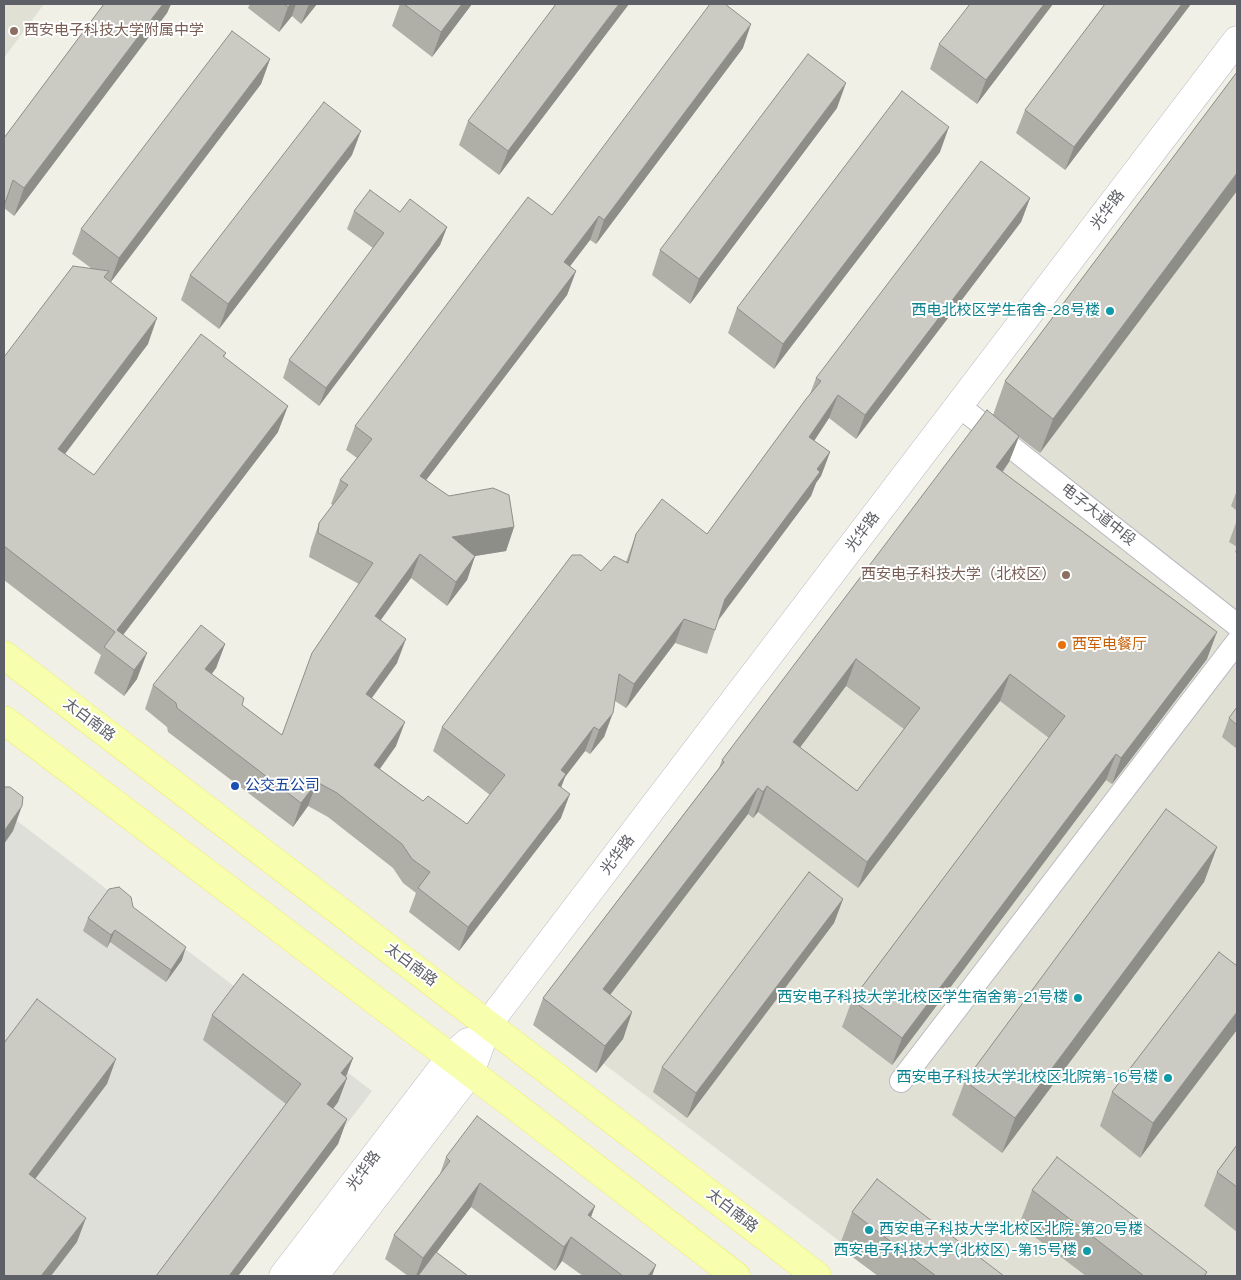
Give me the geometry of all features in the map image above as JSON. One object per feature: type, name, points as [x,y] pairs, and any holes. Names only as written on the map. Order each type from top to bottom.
[{"type":"main road","name":"太白南路","points":[[4,655],[817,1276]]},
{"type":"main road","points":[[4,720],[736,1276]]},
{"type":"street","name":"光华路","points":[[314,1276],[488,1024],[1237,40]]},
{"type":"street","name":"电子大道中段","points":[[959,406],[1237,625]]},
{"type":"street","points":[[901,1081],[1237,642]]},
{"type":"street","name":"光华路","points":[[283,1276],[460,1066]]},
{"type":"shaded area","name":"西安电子科技大学附属中学","points":[[4,4],[44,4],[4,58]]},
{"type":"shaded area","name":"西安电子科技大学（北校区）","points":[[1237,124],[1237,1276],[886,1276],[552,1025]]},
{"type":"shaded area","points":[[4,811],[372,1091],[231,1276],[4,1276]]},
{"type":"building","points":[[104,4],[163,4],[24,188],[13,180],[4,206],[4,138]]},
{"type":"building","points":[[404,4],[462,4],[441,32]]},
{"type":"building","points":[[556,4],[619,4],[508,151],[468,121]]},
{"type":"building","points":[[710,4],[725,4],[751,24],[604,220],[599,216],[564,262],[576,271],[420,476],[449,496],[493,488],[509,495],[514,527],[452,537],[475,556],[456,582],[420,554],[375,616],[406,639],[366,694],[405,722],[374,765],[423,801],[428,796],[467,824],[505,775],[442,727],[572,555],[581,555],[601,571],[614,556],[628,563],[636,534],[662,499],[707,534],[821,381],[816,378],[981,161],[1030,198],[865,415],[838,395],[809,437],[830,452],[817,469],[820,472],[725,599],[715,630],[684,619],[634,684],[619,674],[613,713],[599,730],[594,727],[561,770],[566,774],[558,785],[570,794],[468,927],[418,888],[430,872],[412,859],[402,844],[337,793],[317,782],[301,803],[177,708],[176,703],[153,685],[201,625],[225,644],[205,669],[244,698],[242,705],[282,735],[312,653],[373,563],[318,533],[319,523],[348,485],[340,480],[372,439],[355,426],[528,197],[552,215]]},
{"type":"building","points":[[970,4],[1044,4],[986,80],[939,44]]},
{"type":"building","points":[[1105,4],[1182,4],[1074,147],[1025,110]]},
{"type":"building","points":[[232,31],[270,59],[119,258],[81,229]]},
{"type":"building","points":[[808,54],[846,83],[699,279],[660,250]]},
{"type":"building","name":"西电北校区学生宿舍-28号楼","points":[[1237,72],[1237,173],[1053,419],[1005,381]]},
{"type":"building","points":[[902,91],[949,127],[783,344],[737,308]]},
{"type":"building","points":[[324,102],[361,131],[228,304],[190,275]]},
{"type":"building","points":[[370,190],[400,212],[410,199],[447,227],[326,388],[289,360],[384,233],[354,211]]},
{"type":"building","points":[[73,266],[109,271],[104,277],[157,318],[58,449],[94,475],[201,334],[226,353],[223,356],[288,406],[117,630],[147,653],[134,670],[104,647],[115,632],[4,546],[4,357]]},
{"type":"building","points":[[987,410],[1019,436],[996,467],[1217,632],[1121,758],[1116,754],[902,1038],[852,1000],[1065,716],[1010,674],[867,862],[767,786],[763,792],[758,788],[603,989],[632,1012],[605,1046],[543,998],[724,762],[722,760]],"holes":[[[856,659],[920,708],[857,791],[793,742]]]},
{"type":"building","points":[[1237,707],[1237,725],[1229,718]]},
{"type":"building","points":[[4,787],[10,787],[23,797],[22,806],[4,831]]},
{"type":"building","name":"西安电子科技大学北校区学生宿舍第-21号楼","points":[[1166,809],[1217,847],[1015,1118],[965,1081]]},
{"type":"building","points":[[809,872],[843,899],[696,1093],[662,1067]]},
{"type":"building","points":[[119,887],[131,897],[133,907],[186,947],[171,970],[115,930],[111,935],[88,918],[109,889]]},
{"type":"building","name":"西安电子科技大学北校区北院第-16号楼","points":[[1219,952],[1237,966],[1237,1012],[1153,1123],[1112,1092]]},
{"type":"building","points":[[243,974],[353,1058],[341,1073],[347,1078],[327,1104],[347,1119],[229,1276],[156,1276],[301,1084],[212,1015]]},
{"type":"building","points":[[37,999],[116,1059],[29,1174],[86,1218],[41,1276],[4,1276],[4,1043]]},
{"type":"building","points":[[477,1116],[595,1206],[588,1215],[656,1265],[648,1276],[623,1276],[571,1237],[564,1247],[480,1183],[423,1258],[394,1235],[450,1161],[446,1157]]},
{"type":"building","points":[[1237,1145],[1237,1187],[1217,1172]]},
{"type":"building","points":[[1057,1157],[1207,1272],[1204,1276],[1144,1276],[1032,1190]]},
{"type":"building","points":[[877,1179],[1004,1276],[936,1276],[852,1212]]},
{"type":"building","points":[[436,1252],[468,1276],[418,1276]]},
{"type":"place","name":"西安电子科技大学附属中学","points":[[14,31]]},
{"type":"place","name":"西电北校区学生宿舍-28号楼","points":[[1110,311]]},
{"type":"place","name":"西安电子科技大学（北校区）","points":[[1066,575]]},
{"type":"place","name":"西军电餐厅","points":[[1062,645]]},
{"type":"place","name":"公交五公司","points":[[235,786]]},
{"type":"place","name":"西安电子科技大学北校区学生宿舍第-21号楼","points":[[1078,998]]},
{"type":"place","name":"西安电子科技大学北校区北院第-16号楼","points":[[1168,1078]]},
{"type":"place","name":"西安电子科技大学北校区北院-第20号楼","points":[[869,1230]]},
{"type":"place","name":"西安电子科技大学(北校区)-第15号楼","points":[[1087,1251]]}]
